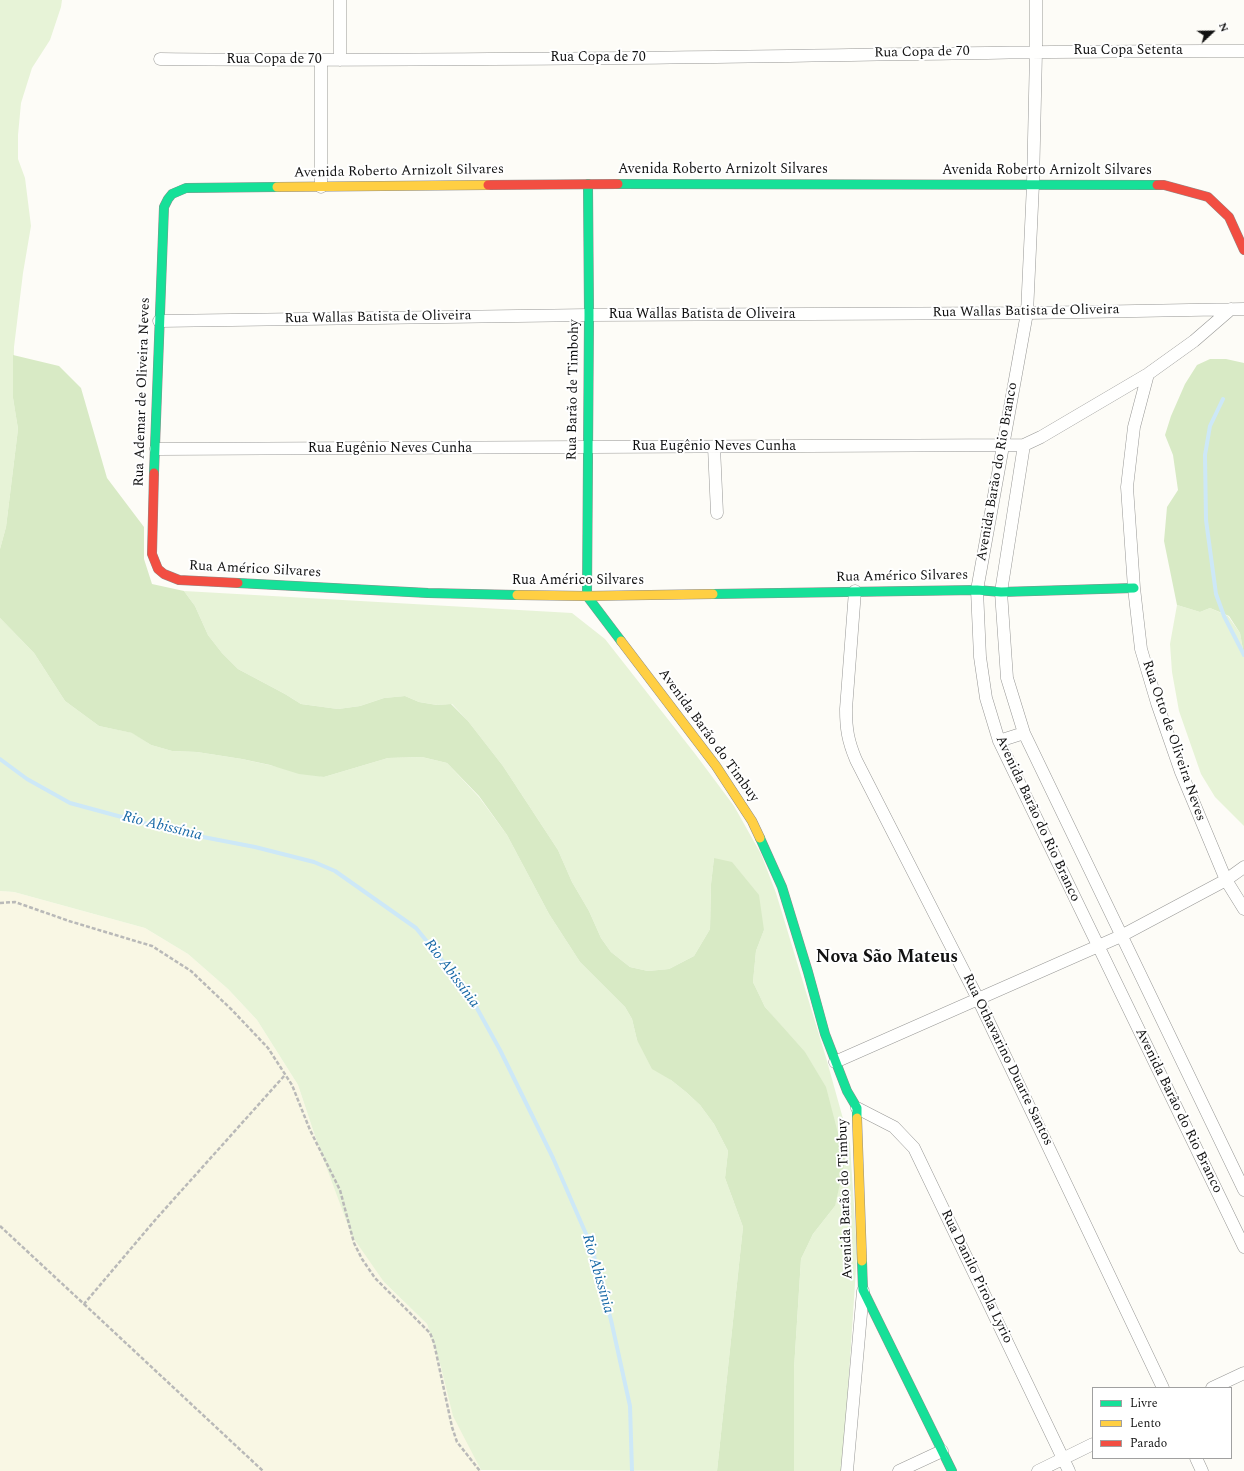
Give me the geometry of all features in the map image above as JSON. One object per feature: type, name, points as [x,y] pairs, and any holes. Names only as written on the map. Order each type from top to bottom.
[{"type":"street","points":[[340,0],[340,60]]},
{"type":"street","name":"Avenida Barão do Rio Branco","points":[[1036,0],[1033,184],[1027,313],[977,590],[980,657],[986,698],[999,741],[1244,1247]]},
{"type":"street","name":"Rua Copa Setenta","points":[[1036,52],[1244,51]]},
{"type":"street","name":"Rua Copa de 70","points":[[160,59],[340,60],[716,57],[1036,52]]},
{"type":"street","points":[[321,60],[321,187]]},
{"type":"street","name":"Avenida Roberto Arnizolt Silvares","points":[[172,192],[186,188],[588,184],[1164,185],[1208,197],[1229,217],[1244,250]]},
{"type":"street","name":"Rua Barão de Timbohy","points":[[587,596],[589,315],[588,184]]},
{"type":"street","name":"Rua Ademar de Oliveira Neves","points":[[172,192],[164,207],[152,554],[156,568],[163,575],[179,580]]},
{"type":"street","name":"Rua Eugênio Neves Cunha","points":[[156,450],[1024,445],[1041,437],[1148,374],[1194,341],[1231,309]]},
{"type":"street","name":"Rua Wallas Batista de Oliveira","points":[[159,321],[589,315],[1027,313],[1244,309]]},
{"type":"street","name":"Rua Otto de Oliveira Neves","points":[[1148,374],[1134,427],[1127,487],[1134,588],[1141,648],[1157,703],[1181,772],[1226,880],[1244,908]]},
{"type":"street","name":"Avenida Barão do Rio Branco","points":[[1024,445],[1001,592],[1007,678],[1024,734],[1244,1190]]},
{"type":"street","points":[[714,447],[717,513]]},
{"type":"street","name":"Rua Américo Silvares","points":[[179,580],[428,593],[587,596],[855,591],[977,590],[1001,592],[1134,588]]},
{"type":"street","name":"Rua Othavarino Duarte Santos","points":[[855,591],[846,709],[846,725],[849,742],[856,760],[978,999],[1163,1387]]},
{"type":"street","name":"Avenida Barão do Timbuy","points":[[587,596],[716,766],[752,821],[782,887],[825,1034],[847,1091],[857,1108],[863,1290],[952,1471]]},
{"type":"street","points":[[999,741],[1024,734]]},
{"type":"street","points":[[835,1062],[1122,936],[1226,880],[1244,867]]},
{"type":"street","name":"Rua Danilo Pirola Lyrio","points":[[857,1108],[894,1127],[914,1148],[1069,1471]]},
{"type":"street","points":[[847,1471],[863,1290]]},
{"type":"street","points":[[1214,1387],[1244,1373]]},
{"type":"street","points":[[1038,1471],[1092,1444]]},
{"type":"street","points":[[898,1471],[942,1451]]},
{"type":"street","points":[[1196,1459],[1202,1471]]},
{"type":"path","points":[[0,903],[15,902],[69,921],[152,946],[191,971],[232,1010],[268,1048],[292,1085],[310,1130],[340,1190],[354,1243],[362,1259],[375,1278],[430,1333],[434,1343],[452,1427],[457,1442],[480,1471]]},
{"type":"path","points":[[84,1304],[156,1219],[285,1075]]},
{"type":"path","points":[[0,1226],[263,1471]]},
{"type":"shaded area","points":[[0,891],[14,892],[145,928],[188,954],[228,989],[257,1020],[298,1085],[316,1139],[384,1282],[427,1324],[441,1367],[481,1471],[0,1471]]},
{"type":"green space","points":[[0,0],[62,0],[50,40],[32,68],[21,103],[18,135],[18,159],[25,178],[31,226],[23,273],[14,347],[13,398],[18,429],[6,527],[0,549]]},
{"type":"green space","points":[[13,355],[59,366],[81,388],[107,478],[144,527],[144,559],[152,584],[184,591],[195,606],[208,635],[222,653],[238,669],[301,704],[338,709],[360,706],[384,698],[405,696],[419,702],[437,705],[451,704],[468,721],[503,766],[558,850],[572,882],[589,911],[601,938],[611,952],[630,967],[648,971],[669,969],[694,956],[710,929],[711,884],[714,858],[732,862],[759,895],[764,930],[756,951],[753,982],[765,1007],[805,1052],[826,1087],[845,1160],[835,1206],[813,1234],[801,1259],[794,1369],[794,1471],[717,1471],[743,1227],[725,1178],[728,1151],[714,1124],[700,1105],[671,1080],[652,1069],[637,1040],[632,1019],[625,1007],[580,962],[549,914],[507,835],[479,796],[447,763],[422,757],[388,758],[324,777],[299,774],[270,765],[242,759],[197,752],[172,751],[151,745],[132,733],[99,726],[65,701],[34,653],[0,618],[0,549],[6,527],[18,429],[13,398]]},
{"type":"green space","points":[[1210,359],[1226,359],[1244,363],[1244,655],[1240,633],[1229,616],[1210,608],[1200,612],[1177,605],[1164,541],[1167,507],[1178,490],[1173,455],[1165,435],[1171,416],[1185,384],[1197,365]]},
{"type":"green space","points":[[184,591],[572,613],[605,639],[696,755],[734,806],[761,854],[776,893],[827,1061],[850,1144],[857,1253],[842,1471],[794,1471],[794,1369],[801,1259],[813,1234],[835,1206],[782,1027],[765,1007],[753,982],[756,951],[764,930],[714,858],[711,884],[710,929],[694,956],[669,969],[648,971],[630,967],[611,952],[601,938],[589,911],[572,882],[558,850],[503,766],[468,721],[452,704],[437,705],[419,702],[405,696],[384,698],[360,706],[338,709],[301,704],[238,669],[222,653],[208,635],[195,606]]},
{"type":"green space","points":[[1177,605],[1200,612],[1210,608],[1228,616],[1240,633],[1244,655],[1244,826],[1215,797],[1201,774],[1179,711],[1172,672],[1170,644]]},
{"type":"green space","points":[[0,618],[34,653],[65,701],[99,726],[133,733],[151,745],[172,751],[197,752],[242,759],[324,777],[388,758],[422,757],[447,763],[479,797],[507,835],[549,914],[580,962],[625,1007],[632,1019],[637,1040],[671,1080],[700,1105],[714,1124],[728,1151],[725,1178],[743,1227],[717,1471],[481,1470],[453,1416],[441,1367],[427,1324],[384,1282],[352,1236],[316,1139],[298,1085],[257,1020],[228,989],[188,954],[145,928],[14,892],[0,891]]},
{"type":"waterway","points":[[1223,399],[1210,426],[1205,455],[1206,520],[1216,594],[1224,616],[1244,655]]},
{"type":"waterway","name":"Rio Abissínia","points":[[0,759],[27,779],[70,803],[177,832],[255,847],[314,862],[335,871],[416,928],[468,992],[500,1050],[553,1158],[593,1250],[611,1320],[630,1406],[632,1471]]},
{"type":"traffic: fast","points":[[588,184],[589,315],[587,596],[621,641]]},
{"type":"traffic: fast","points":[[618,184],[1157,185]]},
{"type":"traffic: fast","points":[[154,473],[164,207],[172,194],[186,188],[277,187]]},
{"type":"traffic: fast","points":[[238,583],[428,593],[517,595]]},
{"type":"traffic: fast","points":[[713,594],[977,590],[1001,592],[1134,588]]},
{"type":"traffic: fast","points":[[760,838],[782,887],[825,1034],[847,1091],[857,1108],[857,1118]]},
{"type":"traffic: fast","points":[[862,1261],[863,1290],[952,1471]]},
{"type":"traffic: slow","points":[[277,187],[488,185]]},
{"type":"traffic: slow","points":[[517,595],[587,596],[713,594]]},
{"type":"traffic: slow","points":[[621,641],[716,766],[752,821],[760,838]]},
{"type":"traffic: slow","points":[[857,1118],[862,1261]]},
{"type":"traffic: jam","points":[[488,185],[618,184]]},
{"type":"traffic: jam","points":[[1157,185],[1164,185],[1208,197],[1229,217],[1244,250]]},
{"type":"traffic: jam","points":[[154,473],[152,554],[158,569],[164,574],[179,580],[238,583]]},
{"type":"district","name":"Nova São Mateus","points":[[887,958]]}]
